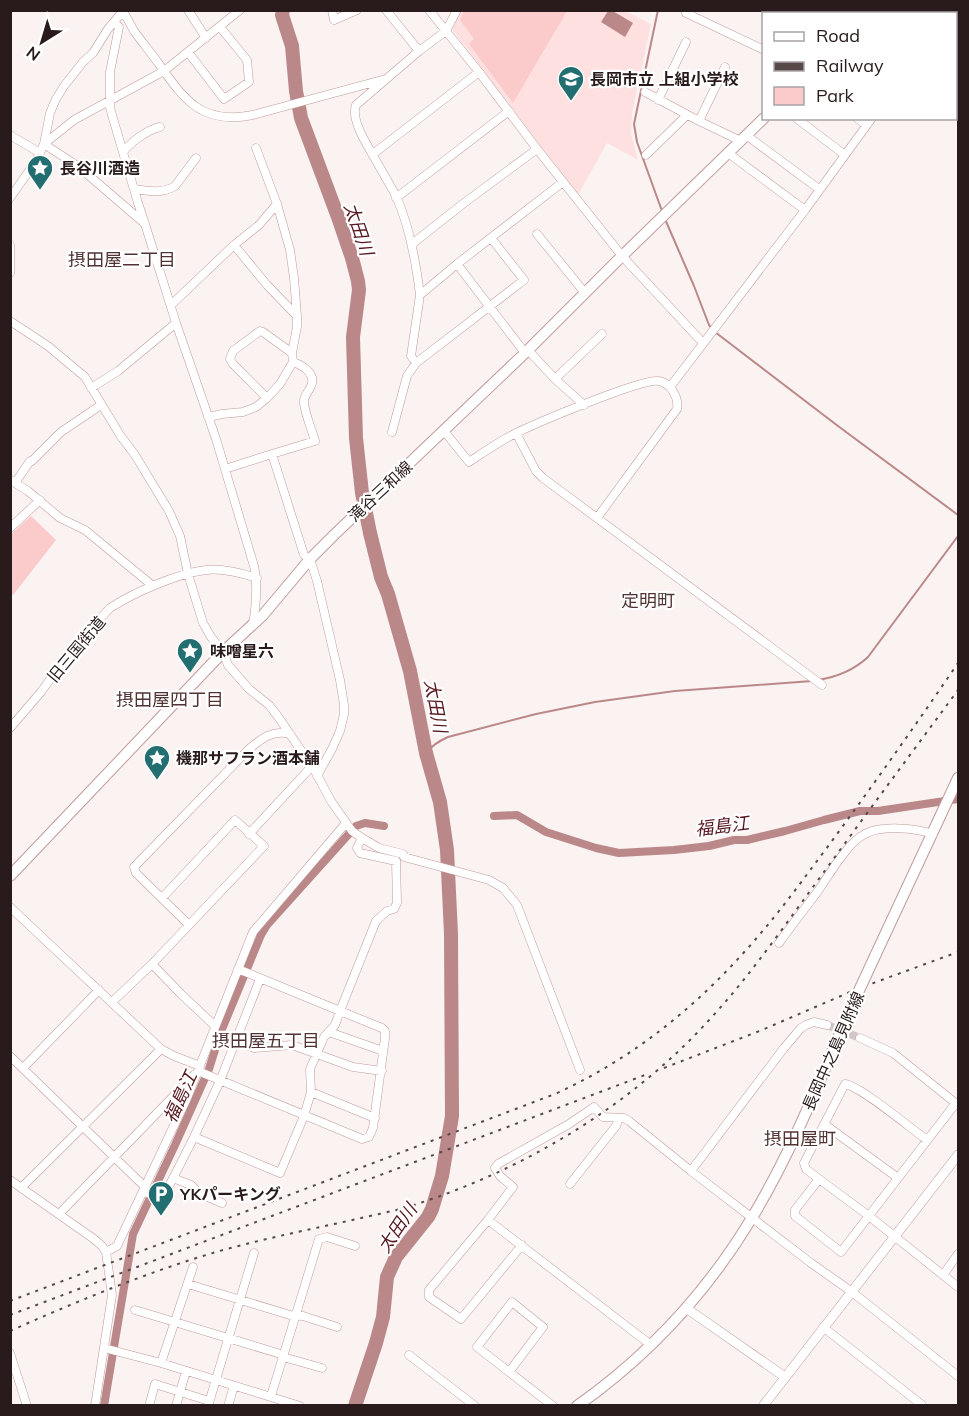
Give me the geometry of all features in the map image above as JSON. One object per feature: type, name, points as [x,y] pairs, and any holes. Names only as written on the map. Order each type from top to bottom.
[{"type":"main road","name":"滝谷三和線","points":[[10,876],[223,652],[252,626],[290,585],[310,559],[526,352],[762,120]]},
{"type":"main road","name":"長岡中之島見附線","points":[[577,1406],[612,1380],[651,1345],[686,1308],[717,1269],[752,1218],[795,1136],[850,1010],[956,783]]},
{"type":"street","points":[[188,10],[206,38]]},
{"type":"street","points":[[44,144],[74,120],[164,71],[240,10]]},
{"type":"street","points":[[332,10],[334,20],[357,10]]},
{"type":"street","points":[[386,10],[419,51]]},
{"type":"street","points":[[429,10],[622,256],[703,343]]},
{"type":"street","points":[[416,363],[411,356],[420,295],[412,244],[396,198],[360,130],[355,108],[419,51],[446,31],[457,10]]},
{"type":"street","points":[[687,10],[686,14],[762,49]]},
{"type":"street","points":[[10,198],[40,153],[56,99],[124,11],[134,31],[182,96],[208,114],[235,117],[263,112],[387,79]]},
{"type":"street","points":[[114,22],[119,27],[110,72],[110,106],[134,189],[176,323],[216,439],[254,566],[256,610],[252,626]]},
{"type":"street","points":[[188,52],[224,99],[249,82],[247,60],[220,27]]},
{"type":"street","points":[[658,100],[686,42]]},
{"type":"street","points":[[699,121],[725,67]]},
{"type":"street","points":[[373,154],[479,72]]},
{"type":"street","points":[[645,92],[699,121],[744,138],[819,189]]},
{"type":"street","points":[[396,198],[509,111]]},
{"type":"street","points":[[646,155],[687,115]]},
{"type":"street","points":[[799,120],[845,155]]},
{"type":"street","points":[[670,387],[869,122]]},
{"type":"street","points":[[123,152],[152,129],[160,127]]},
{"type":"street","points":[[10,135],[40,153]]},
{"type":"street","points":[[44,144],[79,167],[146,224]]},
{"type":"street","points":[[208,417],[243,412],[256,406],[280,384],[293,362],[297,316],[290,250],[277,204],[256,148]]},
{"type":"street","points":[[412,244],[537,149]]},
{"type":"street","points":[[728,153],[805,210]]},
{"type":"street","points":[[134,189],[149,191],[172,189],[196,158]]},
{"type":"street","points":[[420,295],[563,182]]},
{"type":"street","points":[[171,305],[234,245],[259,225],[277,204]]},
{"type":"street","points":[[537,234],[585,293]]},
{"type":"street","points":[[392,432],[407,376],[416,363],[524,280],[491,238]]},
{"type":"street","points":[[10,245],[10,273]]},
{"type":"street","points":[[234,245],[267,285],[297,316]]},
{"type":"street","points":[[457,264],[526,352],[584,405]]},
{"type":"street","points":[[10,321],[48,346],[85,377],[169,511],[180,536],[188,574],[203,622],[211,637],[223,652],[228,665],[249,689],[269,705],[290,734],[347,825],[359,837],[379,848],[484,878],[503,888],[517,905],[580,1070]]},
{"type":"street","points":[[91,388],[118,371],[176,323]]},
{"type":"street","points":[[267,398],[233,364],[230,358],[233,351],[260,331],[292,353]]},
{"type":"street","points":[[555,379],[602,334]]},
{"type":"street","points":[[225,470],[315,441],[304,403],[304,396],[312,385],[313,378],[300,364],[293,362]]},
{"type":"street","points":[[444,430],[469,462],[516,433],[625,389],[662,381],[670,387],[678,400],[677,409],[597,518]]},
{"type":"street","points":[[101,405],[61,432],[30,461],[13,481],[60,518],[85,530],[153,586]]},
{"type":"street","points":[[516,433],[536,471],[543,478],[822,685]]},
{"type":"street","points":[[272,454],[304,555],[310,559],[342,692],[344,714],[337,740],[317,776]]},
{"type":"street","points":[[10,528],[40,500]]},
{"type":"street","name":"旧三国街道","points":[[10,728],[71,650],[110,608],[153,586],[205,570],[256,578]]},
{"type":"street","points":[[189,925],[136,873],[134,867],[249,749],[261,739],[272,734],[282,732],[290,734]]},
{"type":"street","points":[[249,834],[312,766]]},
{"type":"street","points":[[112,1002],[152,964],[264,846],[235,820],[162,898]]},
{"type":"street","points":[[106,1252],[117,1246],[145,1190],[199,1070],[253,932],[347,825]]},
{"type":"street","points":[[779,943],[841,859],[862,835],[870,831],[886,829],[935,828]]},
{"type":"street","points":[[194,1137],[280,1173],[304,1116],[311,1092],[310,1069],[324,1037],[335,1025],[376,921],[387,911],[394,909],[397,903],[396,861],[360,854],[357,848],[359,837]]},
{"type":"street","points":[[10,907],[161,1049],[218,1080],[362,1138],[369,1137],[375,1118],[385,1031],[240,970]]},
{"type":"street","points":[[152,964],[215,1026]]},
{"type":"street","points":[[10,1056],[115,1157],[145,1190],[163,1198],[194,1137],[260,979]]},
{"type":"street","points":[[23,1068],[99,990]]},
{"type":"street","points":[[691,1171],[801,1028],[814,1022],[828,1025]]},
{"type":"street","points":[[329,1032],[383,1051]]},
{"type":"street","points":[[819,1179],[795,1210],[795,1216],[841,1252],[957,1104],[893,1053],[860,1038]]},
{"type":"street","points":[[235,1040],[254,1048],[292,1045],[353,1067],[382,1071]]},
{"type":"street","points":[[21,1188],[161,1049]]},
{"type":"street","points":[[59,1214],[199,1070]]},
{"type":"street","points":[[927,1140],[852,1085],[845,1084],[804,1163],[806,1169],[958,1287]]},
{"type":"street","points":[[311,1092],[375,1118]]},
{"type":"street","points":[[522,1245],[461,1319],[429,1297],[429,1290],[513,1187],[500,1176],[495,1168],[498,1164],[569,1124],[594,1107],[603,1117],[629,1121],[752,1218],[852,1292],[958,1377]]},
{"type":"street","points":[[570,1184],[616,1126],[619,1118]]},
{"type":"street","points":[[824,1125],[898,1179]]},
{"type":"street","points":[[763,1406],[958,1155]]},
{"type":"street","points":[[173,1178],[191,1185],[199,1193],[222,1203]]},
{"type":"street","points":[[10,1180],[94,1239],[106,1252],[112,1295],[106,1348],[95,1406]]},
{"type":"street","points":[[488,1220],[651,1345]]},
{"type":"street","points":[[272,1396],[319,1239],[327,1237],[355,1246]]},
{"type":"street","points":[[149,1406],[155,1384],[209,1403],[254,1253]]},
{"type":"street","points":[[943,1275],[958,1254]]},
{"type":"street","points":[[161,1363],[194,1267]]},
{"type":"street","points":[[188,1284],[337,1327]]},
{"type":"street","points":[[509,1372],[543,1327],[512,1302],[477,1347],[509,1372],[553,1406]]},
{"type":"street","points":[[686,1308],[785,1377]]},
{"type":"street","points":[[135,1310],[322,1368]]},
{"type":"street","points":[[824,1327],[922,1406]]},
{"type":"street","points":[[106,1348],[300,1406]]},
{"type":"street","points":[[10,1353],[27,1406]]},
{"type":"street","points":[[409,1355],[475,1406]]},
{"type":"street","points":[[176,1406],[186,1371]]},
{"type":"street","points":[[228,1406],[234,1386]]},
{"type":"shaded area","name":"長岡市立 上組小学校","points":[[461,10],[625,11],[651,24],[632,113],[631,134],[638,160],[607,143],[578,195],[452,29]]},
{"type":"shaded area","points":[[611,10],[633,23],[625,37],[601,22]]},
{"type":"green space","points":[[464,11],[567,11],[513,103],[469,44],[474,39],[460,20]]},
{"type":"green space","points":[[31,516],[56,540],[13,595],[10,592],[11,534]]},
{"type":"waterway","name":"太田川","points":[[283,10],[282,15],[292,46],[301,118],[338,217],[358,281],[353,337],[356,438],[362,493],[381,577],[410,671],[426,753],[440,802],[447,850],[451,934],[452,1116],[442,1176],[432,1209],[396,1257],[387,1277],[383,1317],[355,1406]]},
{"type":"waterway","points":[[658,10],[634,124],[637,142],[662,211]]},
{"type":"waterway","points":[[665,219],[709,325],[715,332],[958,515]]},
{"type":"waterway","points":[[818,680],[845,672],[868,657],[958,536]]},
{"type":"waterway","points":[[426,753],[448,737],[536,714],[595,702],[675,691],[812,681]]},
{"type":"waterway","name":"福島江","points":[[494,816],[517,815],[546,832],[619,853],[674,850],[747,840],[860,811],[878,811],[958,799]]},
{"type":"waterway","name":"福島江","points":[[104,1406],[133,1234],[209,1069],[220,1034],[261,935],[267,925],[356,826],[365,823],[384,826]]},
{"type":"tunnel","points":[[827,1025],[860,1038]]},
{"type":"railway","points":[[10,1301],[555,1094],[620,1059],[678,1016],[731,967],[755,940],[843,826],[958,663]]},
{"type":"railway","points":[[10,1331],[115,1287],[196,1258],[405,1208],[461,1188],[539,1151],[613,1105],[648,1079],[680,1050],[737,987],[776,938],[958,690]]},
{"type":"railway","points":[[664,1068],[762,1030],[857,989],[958,952]]},
{"type":"railway","points":[[10,1315],[645,1075]]},
{"type":"place","name":"長岡市立 上組小学校","points":[[571,102]]},
{"type":"place","name":"長谷川酒造","points":[[40,191]]},
{"type":"place","name":"味噌星六","points":[[190,674]]},
{"type":"place","name":"機那サフラン酒本舗","points":[[157,781]]},
{"type":"place","name":"YKパーキング","points":[[161,1217]]},
{"type":"district","name":"摂田屋二丁目","points":[[122,259]]},
{"type":"district","name":"定明町","points":[[648,600]]},
{"type":"district","name":"摂田屋四丁目","points":[[170,699]]},
{"type":"district","name":"摂田屋五丁目","points":[[266,1040]]},
{"type":"district","name":"摂田屋町","points":[[800,1138]]}]
